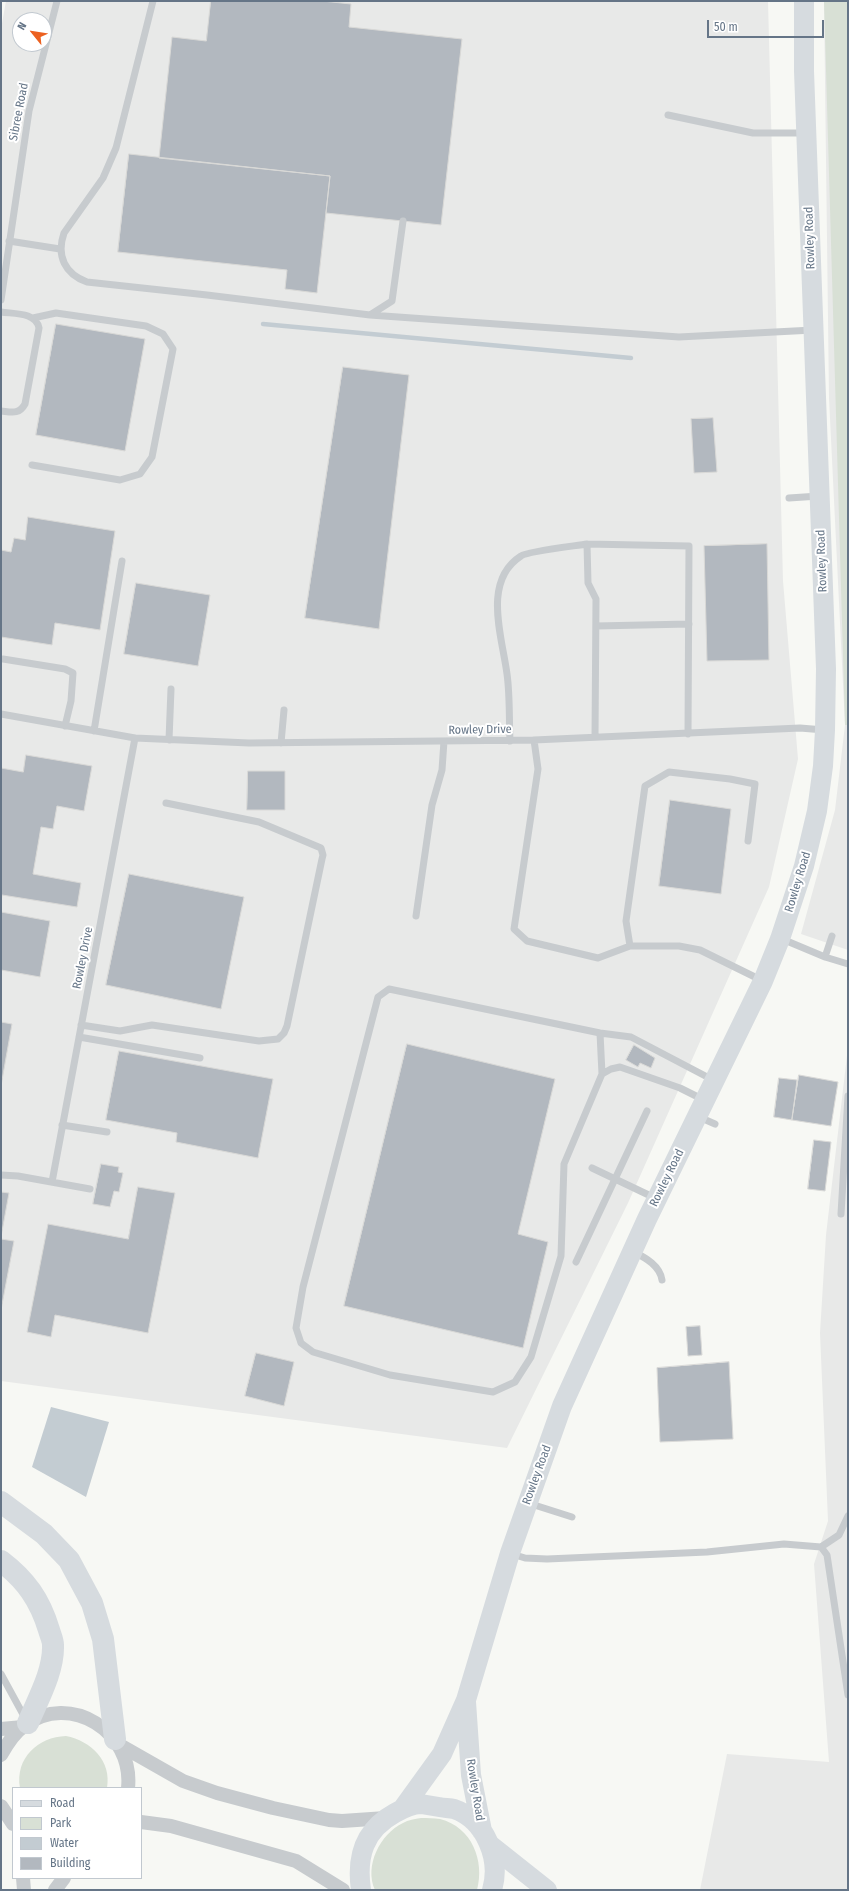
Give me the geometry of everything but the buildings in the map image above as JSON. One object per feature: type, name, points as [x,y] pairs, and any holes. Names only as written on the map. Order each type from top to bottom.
[{"type":"highway","points":[[1,1502],[44,1534],[68,1560],[92,1603],[103,1639],[117,1741]]},
{"type":"highway","points":[[1,1561],[25,1582],[42,1608],[53,1644],[50,1667],[45,1683],[25,1725]]},
{"type":"street","name":"Rowley Road","points":[[402,1808],[442,1754],[466,1700],[526,1503],[562,1406],[657,1198],[763,981],[780,938],[804,866],[816,811],[823,766],[826,730],[826,669],[806,133],[804,1]]},
{"type":"street","name":"Rowley Road","points":[[466,1700],[471,1775],[486,1838],[495,1862],[495,1881],[492,1890]]},
{"type":"street","points":[[1,1729],[25,1725],[46,1716],[65,1713],[84,1717],[101,1726],[117,1741],[183,1781],[216,1793],[273,1808],[329,1820],[342,1821],[386,1818]]},
{"type":"street","points":[[1,1755],[10,1739],[25,1725]]},
{"type":"street","points":[[117,1741],[126,1760],[129,1778],[128,1787]]},
{"type":"street","points":[[361,1890],[359,1875],[360,1859],[364,1845],[374,1830],[386,1818],[402,1808],[420,1804],[454,1809],[470,1818],[486,1838],[547,1890]]},
{"type":"street","points":[[1,1806],[12,1826]]},
{"type":"street","points":[[142,1822],[171,1826],[296,1861],[343,1890]]},
{"type":"street","points":[[23,1879],[24,1890]]},
{"type":"street","points":[[55,1890],[63,1879]]},
{"type":"lane","name":"Sibree Road","points":[[1,300],[29,111],[57,1]]},
{"type":"lane","points":[[153,1],[116,148],[103,178],[64,233],[60,249],[62,257],[70,272],[77,278],[87,282],[207,294],[370,315],[680,337],[814,329]]},
{"type":"lane","points":[[668,115],[754,132],[806,133]]},
{"type":"lane","points":[[370,315],[392,301],[402,221]]},
{"type":"lane","points":[[9,241],[60,249]]},
{"type":"lane","points":[[1,312],[33,318],[56,312],[146,326],[163,334],[173,350],[152,457],[140,474],[120,480],[32,465]]},
{"type":"lane","points":[[1,410],[16,412],[23,408],[25,404],[39,328],[38,324],[33,318]]},
{"type":"lane","points":[[789,498],[819,496]]},
{"type":"lane","points":[[587,544],[588,583],[596,599],[595,737]]},
{"type":"lane","points":[[510,740],[507,675],[500,634],[498,603],[501,579],[510,565],[523,554],[587,544],[689,546],[688,734]]},
{"type":"lane","points":[[94,731],[122,561]]},
{"type":"lane","points":[[596,626],[689,624]]},
{"type":"lane","points":[[3,659],[65,669],[73,673],[71,701],[65,726]]},
{"type":"lane","points":[[169,740],[171,689]]},
{"type":"lane","points":[[281,743],[284,710]]},
{"type":"lane","name":"Rowley Drive","points":[[1,714],[135,738],[281,743],[534,740],[800,728],[826,730]]},
{"type":"lane","name":"Rowley Drive","points":[[52,1182],[135,738]]},
{"type":"lane","points":[[534,740],[538,769],[514,929],[527,941],[598,958],[630,946],[679,946],[700,950],[763,981]]},
{"type":"lane","points":[[416,916],[432,804],[442,770],[444,741]]},
{"type":"lane","points":[[630,946],[626,921],[645,786],[669,772],[730,779],[755,784],[748,841]]},
{"type":"lane","points":[[81,1025],[120,1031],[152,1025],[259,1041],[278,1038],[284,1033],[287,1026],[323,855],[321,848],[259,822],[166,803]]},
{"type":"lane","points":[[825,957],[832,936]]},
{"type":"lane","points":[[780,938],[825,957],[848,964]]},
{"type":"lane","points":[[600,1033],[602,1074],[564,1164],[561,1256],[531,1357],[516,1382],[493,1392],[390,1375],[313,1352],[301,1343],[296,1328],[304,1287],[378,997],[389,989],[600,1033],[631,1037],[714,1081]]},
{"type":"lane","points":[[79,1037],[200,1058]]},
{"type":"lane","points":[[602,1074],[611,1069],[620,1067],[680,1088],[715,1124]]},
{"type":"lane","points":[[840,1214],[848,1096]]},
{"type":"lane","points":[[576,1262],[647,1111]]},
{"type":"lane","points":[[62,1125],[107,1132]]},
{"type":"lane","points":[[592,1168],[657,1198]]},
{"type":"lane","points":[[1,1176],[18,1176],[90,1189]]},
{"type":"lane","points":[[632,1251],[647,1259],[660,1272],[662,1280]]},
{"type":"lane","points":[[526,1503],[572,1517]]},
{"type":"lane","points":[[510,1553],[525,1558],[548,1559],[707,1552],[784,1544],[821,1547],[839,1535],[848,1516]]},
{"type":"lane","points":[[821,1547],[827,1555],[848,1695]]},
{"type":"lane","points":[[1,1674],[25,1725]]},
{"type":"shaded area","points":[[6,1],[768,1],[783,581],[798,759],[769,887],[628,1203],[507,1448],[1,1381],[1,29]]},
{"type":"shaded area","points":[[824,1],[848,1],[848,950],[801,934],[835,810],[845,725],[829,398]]},
{"type":"shaded area","points":[[848,1047],[848,1890],[700,1890],[727,1754],[829,1762],[814,1564],[828,1521],[820,1333],[826,1235]]},
{"type":"green space","points":[[824,1],[848,1],[848,725],[845,725]]},
{"type":"green space","points":[[66,1736],[84,1742],[98,1754],[106,1769],[108,1778],[107,1787],[20,1787],[19,1777],[21,1767],[25,1759],[38,1745],[46,1740]]},
{"type":"green space","points":[[421,1818],[440,1819],[451,1823],[468,1837],[474,1847],[479,1868],[477,1890],[375,1890],[372,1881],[373,1861],[381,1843],[387,1835],[403,1823]]},
{"type":"water","points":[[51,1407],[109,1422],[86,1497],[32,1467]]},
{"type":"waterway","points":[[263,324],[631,358]]}]
